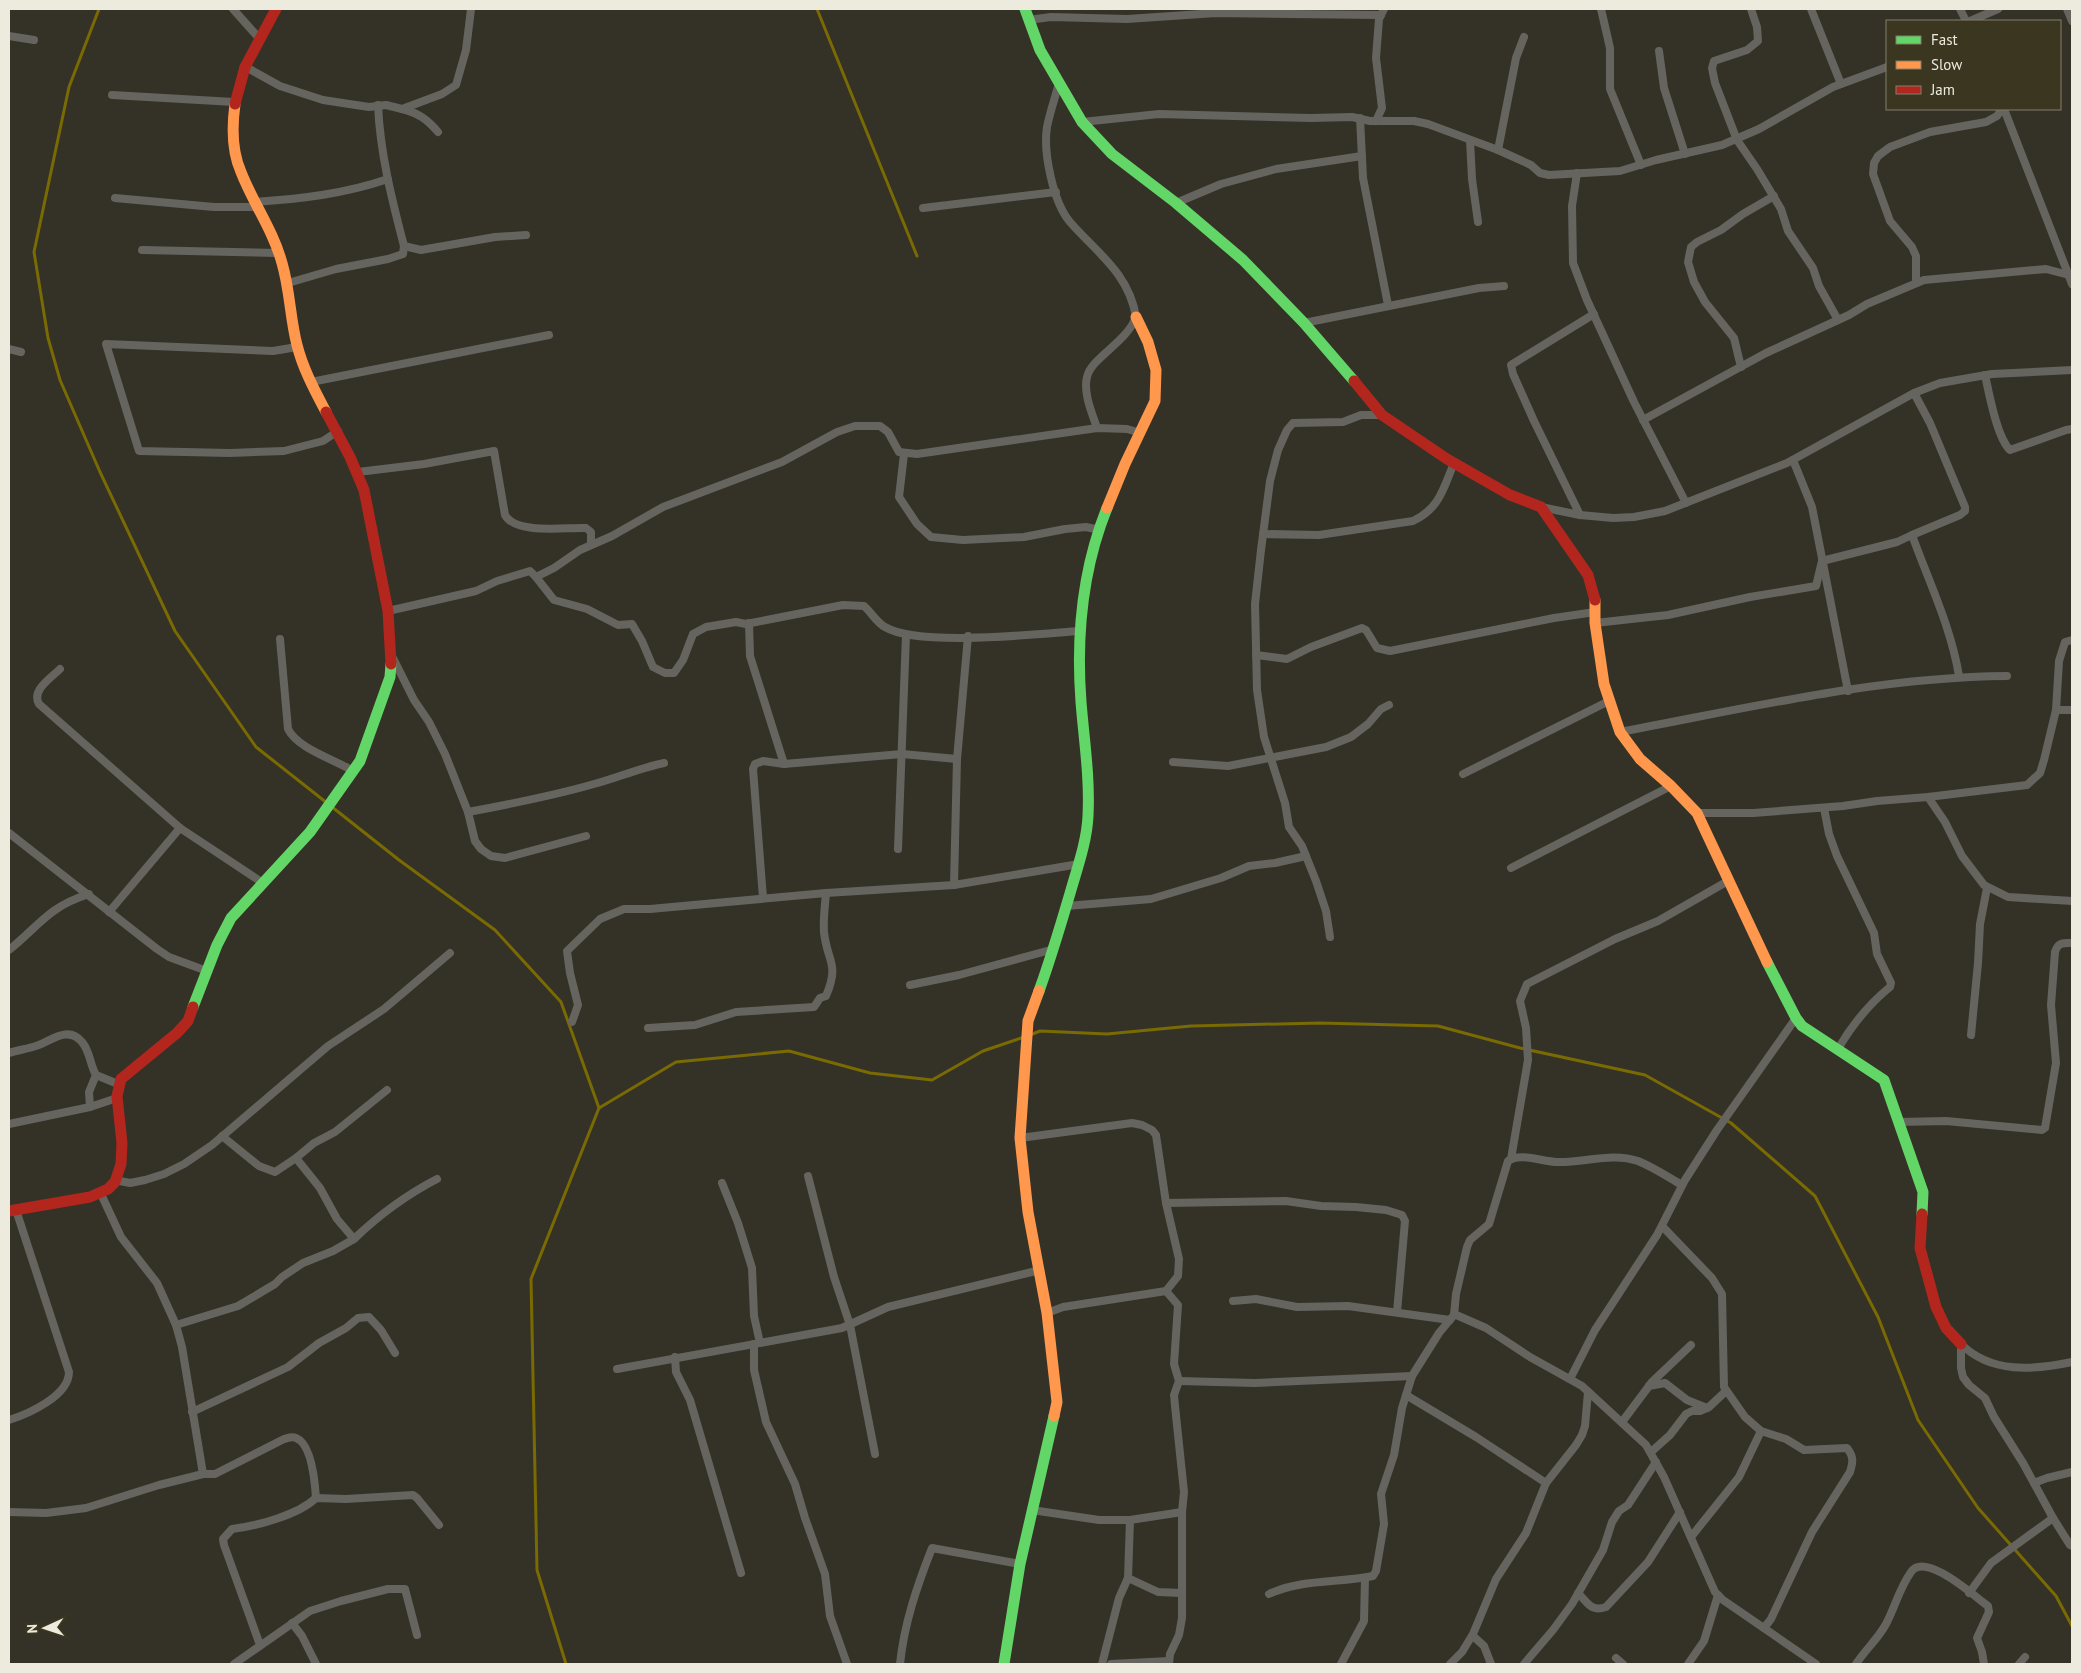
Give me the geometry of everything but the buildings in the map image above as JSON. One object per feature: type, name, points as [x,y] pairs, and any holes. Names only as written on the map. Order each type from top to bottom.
[{"type":"street","points":[[232,9],[258,37]]},
{"type":"street","points":[[9,1420],[45,1403],[57,1394],[69,1379],[58,1339],[12,1210],[40,1207],[101,1194],[116,1180],[121,1161],[121,1134],[117,1098],[118,1084],[121,1079],[178,1033],[188,1021],[217,945],[231,918],[310,832],[360,761],[390,677],[392,656],[388,611],[375,538],[358,472],[311,382],[297,347],[288,283],[279,253],[240,171],[237,160],[234,139],[234,102],[244,66],[258,37],[276,9]]},
{"type":"street","points":[[402,109],[442,94],[456,85],[459,80],[466,50],[471,9]]},
{"type":"street","points":[[1601,9],[1610,48],[1610,89],[1641,165]]},
{"type":"street","points":[[1751,9],[1757,27],[1758,41],[1746,50],[1714,61],[1712,64],[1715,83],[1737,140],[1781,208],[1788,231],[1813,268],[1819,286],[1838,320]]},
{"type":"street","points":[[1811,9],[1841,84]]},
{"type":"street","points":[[1972,20],[1998,9]]},
{"type":"street","points":[[2068,9],[2072,21]]},
{"type":"street","points":[[1376,121],[1382,108],[1376,58],[1383,12],[1216,11],[1127,19],[1051,17],[1027,14],[1040,50],[1082,122],[1112,154],[1176,203],[1243,260],[1304,323],[1382,415],[1454,463],[1510,495],[1541,507],[1580,516],[1613,518],[1634,517],[1665,511],[1793,460],[1914,393],[1947,380],[1985,375],[2072,370]]},
{"type":"street","points":[[9,36],[34,40]]},
{"type":"street","points":[[1498,150],[1516,58],[1524,37]]},
{"type":"street","points":[[1659,51],[1664,88],[1685,154]]},
{"type":"street","points":[[244,66],[280,86],[323,100],[369,107],[386,104],[416,112],[427,119],[438,132]]},
{"type":"street","points":[[1082,122],[1159,114],[1311,118],[1352,117],[1376,121],[1414,121],[1428,124],[1498,150],[1531,165],[1540,173],[1549,176],[1576,173],[1607,173],[1737,140],[1841,84],[1886,67]]},
{"type":"street","points":[[1004,1664],[1020,1564],[1057,1402],[1047,1313],[1028,1212],[1020,1138],[1028,1021],[1067,906],[1079,864],[1088,817],[1088,768],[1082,700],[1079,631],[1087,571],[1124,464],[1141,433],[1155,401],[1156,370],[1148,342],[1136,317],[1133,303],[1120,278],[1104,256],[1068,220],[1056,192],[1047,159],[1047,128],[1059,83]]},
{"type":"street","points":[[112,94],[234,102]]},
{"type":"street","points":[[288,283],[336,268],[396,257],[403,254],[404,246],[379,132],[378,105]]},
{"type":"street","points":[[1916,283],[1916,256],[1912,247],[1890,221],[1873,174],[1874,163],[1878,156],[1890,147],[1930,132],[1986,122],[1997,116],[2002,110]]},
{"type":"street","points":[[2003,110],[2072,284]]},
{"type":"street","points":[[1360,118],[1363,178],[1388,305]]},
{"type":"street","points":[[1470,140],[1472,179],[1478,222]]},
{"type":"street","points":[[1176,203],[1221,184],[1276,169],[1362,156]]},
{"type":"street","points":[[1576,173],[1572,206],[1573,263],[1594,314],[1643,420],[1686,503]]},
{"type":"street","points":[[115,198],[214,206],[256,204],[334,194],[388,179]]},
{"type":"street","points":[[923,208],[1056,192]]},
{"type":"street","points":[[1741,367],[1734,338],[1705,302],[1694,282],[1688,262],[1691,247],[1697,242],[1721,230],[1774,196]]},
{"type":"street","points":[[404,246],[421,250],[495,237],[526,235]]},
{"type":"street","points":[[142,250],[279,253]]},
{"type":"street","points":[[2046,269],[2062,259]]},
{"type":"street","points":[[1643,420],[1766,353],[1838,320],[1867,304],[1924,280],[2046,269],[2069,275]]},
{"type":"street","points":[[1304,323],[1479,288],[1504,286]]},
{"type":"street","points":[[1580,516],[1534,421],[1513,374],[1511,365],[1594,314]]},
{"type":"street","points":[[1097,428],[1088,400],[1087,377],[1092,367],[1127,334],[1136,317]]},
{"type":"street","points":[[311,382],[549,335]]},
{"type":"street","points":[[297,347],[273,351],[106,344],[139,451],[230,453],[284,450],[323,441],[338,431]]},
{"type":"street","points":[[9,350],[21,352]]},
{"type":"street","points":[[1985,375],[1999,430],[2010,450],[2066,430],[2072,430]]},
{"type":"street","points":[[1822,561],[1897,542],[1960,515],[1965,510],[1930,423],[1914,393]]},
{"type":"street","points":[[1330,937],[1326,911],[1306,856],[1290,828],[1285,803],[1260,719],[1255,604],[1270,482],[1278,450],[1289,426],[1293,423],[1343,422],[1361,416],[1382,415]]},
{"type":"street","points":[[536,577],[554,568],[591,544],[612,536],[663,507],[782,462],[827,436],[855,426],[880,426],[888,432],[899,452],[904,454],[917,454],[1097,428],[1127,429],[1141,433]]},
{"type":"street","points":[[358,472],[424,464],[494,451],[506,515],[510,522],[520,526],[586,528],[591,532],[591,544]]},
{"type":"street","points":[[904,454],[899,496],[917,524],[931,537],[963,540],[1024,537],[1086,527],[1100,530]]},
{"type":"street","points":[[1793,460],[1812,507],[1848,691]]},
{"type":"street","points":[[1263,534],[1319,535],[1413,521],[1423,516],[1435,505],[1454,463]]},
{"type":"street","points":[[1541,507],[1588,575],[1595,598],[1595,617],[1604,684],[1620,732],[1640,760],[1671,786],[1697,813],[1728,881],[1796,1018],[1802,1026],[1884,1080],[1920,1179],[1923,1192],[1920,1248],[1936,1307],[1946,1328],[1970,1353],[1991,1362],[2031,1369],[2072,1362]]},
{"type":"street","points":[[1912,535],[1938,600],[1957,665],[1963,676]]},
{"type":"street","points":[[1256,655],[1287,658],[1362,628],[1366,630],[1377,648],[1390,650],[1554,618],[1668,615],[1750,597],[1816,586],[1822,561]]},
{"type":"street","points":[[388,611],[476,591],[497,581],[530,571],[554,600],[587,609],[618,625],[632,624],[642,641],[653,667],[665,673],[674,674],[683,660],[693,634],[706,627],[736,622],[749,623],[843,605],[864,606],[878,622],[887,628],[906,635],[968,636],[1079,631]]},
{"type":"street","points":[[749,623],[750,656],[784,764]]},
{"type":"street","points":[[898,849],[906,635]]},
{"type":"street","points":[[954,885],[956,759],[968,636]]},
{"type":"street","points":[[280,639],[288,729],[291,736],[301,744],[353,771]]},
{"type":"street","points":[[1697,813],[1753,813],[1824,808],[2027,784],[2040,773],[2056,710],[2059,661],[2065,642],[2072,640]]},
{"type":"street","points":[[392,656],[414,700],[429,722],[446,754],[468,812],[475,841],[491,856],[505,858],[586,836]]},
{"type":"street","points":[[60,669],[37,692],[36,698],[39,704],[180,828],[263,883]]},
{"type":"street","points":[[1620,732],[1848,691],[1963,676],[2007,676]]},
{"type":"street","points":[[1463,774],[1610,701]]},
{"type":"street","points":[[1173,762],[1228,766],[1249,763],[1270,756],[1326,747],[1351,737],[1389,705]]},
{"type":"street","points":[[2056,710],[2072,710]]},
{"type":"street","points":[[764,898],[753,769],[755,764],[763,761],[784,764],[902,754],[956,759]]},
{"type":"street","points":[[468,812],[543,798],[600,783],[648,766],[664,763]]},
{"type":"street","points":[[1511,868],[1671,786]]},
{"type":"street","points":[[1928,797],[1945,822],[1962,856],[1975,876],[1987,888],[2008,897],[2072,900]]},
{"type":"street","points":[[1824,808],[1829,834],[1837,856],[1874,933],[1877,954],[1891,983],[1890,987],[1874,1000],[1849,1030],[1838,1049]]},
{"type":"street","points":[[109,912],[180,828]]},
{"type":"street","points":[[9,833],[169,957],[207,971]]},
{"type":"street","points":[[1067,906],[1151,899],[1221,878],[1249,866],[1275,863],[1306,856]]},
{"type":"street","points":[[572,1022],[578,1005],[567,951],[600,919],[624,909],[650,909],[826,893],[954,885],[1079,864]]},
{"type":"street","points":[[1270,1594],[1285,1586],[1365,1578],[1372,1576],[1376,1571],[1384,1524],[1381,1494],[1394,1455],[1402,1408],[1412,1376],[1439,1333],[1452,1317],[1467,1247],[1470,1240],[1490,1224],[1502,1176],[1511,1159],[1528,1060],[1526,1028],[1520,1001],[1527,984],[1615,939],[1658,921],[1728,881]]},
{"type":"street","points":[[1971,1035],[1980,924],[1987,888]]},
{"type":"street","points":[[648,1028],[695,1025],[736,1012],[814,1007],[820,998],[826,996],[833,972],[833,964],[824,934],[826,893]]},
{"type":"street","points":[[9,950],[42,918],[60,906],[89,894]]},
{"type":"street","points":[[1898,1122],[1946,1121],[2042,1130],[2045,1128],[2056,1063],[2051,1005],[2055,952],[2056,946],[2061,943],[2072,943]]},
{"type":"street","points":[[910,985],[959,975],[1054,949]]},
{"type":"street","points":[[116,1180],[130,1182],[164,1174],[184,1164],[222,1136],[328,1046],[384,1009],[450,952]]},
{"type":"street","points":[[1570,1380],[1594,1330],[1662,1226],[1682,1185],[1717,1130],[1774,1052],[1796,1018]]},
{"type":"street","points":[[9,1053],[38,1045],[53,1037],[69,1034],[76,1037],[85,1046],[96,1075],[89,1092],[90,1107]]},
{"type":"street","points":[[96,1075],[118,1084]]},
{"type":"street","points":[[222,1136],[258,1166],[275,1172],[314,1143],[335,1132],[387,1090]]},
{"type":"street","points":[[9,1124],[90,1107],[117,1098]]},
{"type":"street","points":[[1020,1138],[1120,1123],[1142,1125],[1152,1130],[1156,1135],[1166,1203],[1179,1260],[1180,1269],[1178,1276],[1166,1291],[1063,1307],[1047,1313]]},
{"type":"street","points":[[296,1158],[320,1188],[337,1219],[354,1239]]},
{"type":"street","points":[[1511,1159],[1522,1158],[1566,1162],[1624,1158],[1638,1161],[1682,1185]]},
{"type":"street","points":[[808,1176],[834,1277],[850,1325],[874,1454]]},
{"type":"street","points":[[176,1325],[238,1306],[275,1284],[303,1263],[333,1251],[354,1239],[414,1191],[437,1178]]},
{"type":"street","points":[[722,1183],[752,1268],[757,1343],[752,1360],[754,1376],[766,1422],[796,1484],[805,1518],[825,1574],[830,1616],[846,1664]]},
{"type":"street","points":[[101,1194],[121,1237],[158,1283],[176,1325],[182,1347],[203,1474]]},
{"type":"street","points":[[1166,1203],[1286,1201],[1371,1209],[1402,1215],[1405,1221],[1397,1312]]},
{"type":"street","points":[[1662,1226],[1712,1278],[1722,1294],[1723,1377],[1726,1391],[1745,1417],[1761,1431],[1786,1438],[1804,1450],[1846,1448],[1852,1455],[1854,1462],[1842,1486],[1812,1532],[1774,1612],[1764,1628]]},
{"type":"street","points":[[617,1369],[850,1325],[888,1307],[1040,1270]]},
{"type":"street","points":[[1110,1664],[1169,1663],[1182,1618],[1182,1512],[1184,1492],[1174,1406],[1174,1395],[1179,1381],[1174,1364],[1178,1305],[1166,1291]]},
{"type":"street","points":[[1233,1302],[1256,1299],[1296,1306],[1348,1306],[1452,1317],[1486,1328],[1570,1380],[1588,1392],[1622,1422],[1651,1452],[1718,1595],[1816,1664]]},
{"type":"street","points":[[192,1412],[295,1363],[319,1343],[346,1328],[358,1318],[369,1317],[381,1330],[395,1354]]},
{"type":"street","points":[[1961,1344],[1963,1377],[1985,1398],[1994,1417],[2053,1518],[2072,1546]]},
{"type":"street","points":[[1622,1422],[1648,1386],[1691,1345]]},
{"type":"street","points":[[675,1357],[676,1372],[690,1400],[697,1428],[713,1471],[724,1521],[741,1574]]},
{"type":"street","points":[[1179,1381],[1255,1383],[1412,1376]]},
{"type":"street","points":[[1648,1386],[1665,1383],[1687,1400],[1707,1408]]},
{"type":"street","points":[[1651,1452],[1670,1435],[1686,1414],[1707,1408],[1726,1391]]},
{"type":"street","points":[[1450,1664],[1462,1652],[1472,1636],[1496,1579],[1526,1533],[1546,1483],[1582,1435],[1585,1426],[1588,1392]]},
{"type":"street","points":[[1406,1395],[1476,1437],[1546,1483]]},
{"type":"street","points":[[1692,1537],[1739,1477],[1761,1431]]},
{"type":"street","points":[[9,1512],[46,1513],[86,1508],[158,1485],[203,1474],[215,1474],[293,1436],[298,1438],[302,1444],[313,1468],[316,1498]]},
{"type":"street","points":[[1524,1664],[1553,1630],[1578,1594],[1603,1550],[1612,1522],[1619,1511],[1628,1505],[1656,1462]]},
{"type":"street","points":[[2034,1483],[2072,1472]]},
{"type":"street","points":[[260,1646],[223,1539],[232,1529],[244,1528],[283,1516],[307,1506],[316,1498],[346,1499],[412,1495],[417,1498],[439,1525]]},
{"type":"street","points":[[1032,1510],[1099,1520],[1130,1520],[1182,1512]]},
{"type":"street","points":[[1578,1594],[1592,1608],[1597,1610],[1606,1606],[1648,1562],[1680,1512]]},
{"type":"street","points":[[1969,1593],[1991,1563],[2053,1518]]},
{"type":"street","points":[[1102,1664],[1119,1598],[1128,1578],[1130,1520]]},
{"type":"street","points":[[900,1664],[915,1592],[932,1548],[1020,1564]]},
{"type":"street","points":[[1856,1664],[1886,1625],[1895,1601],[1912,1571],[1916,1567],[1927,1566],[1933,1568],[1990,1609],[1977,1638],[1984,1664]]},
{"type":"street","points":[[1128,1578],[1158,1592],[1181,1593]]},
{"type":"street","points":[[1342,1664],[1364,1622],[1365,1578]]},
{"type":"street","points":[[234,1664],[310,1611],[388,1589],[404,1588],[406,1591],[417,1635]]},
{"type":"street","points":[[1688,1664],[1704,1641],[1718,1595]]},
{"type":"street","points":[[292,1623],[302,1636],[316,1664]]},
{"type":"street","points":[[1472,1636],[1484,1646],[1491,1664]]},
{"type":"street","points":[[2019,1664],[2025,1657]]},
{"type":"street","points":[[1616,1658],[1623,1664]]},
{"type":"waterway","points":[[99,9],[69,87],[34,252],[48,338],[60,380],[100,472],[175,631],[256,747],[327,803]]},
{"type":"waterway","points":[[817,9],[917,256]]},
{"type":"waterway","points":[[332,807],[399,860],[495,930],[561,1002],[599,1108],[531,1279],[537,1570],[566,1664]]},
{"type":"waterway","points":[[1030,1035],[1040,1031],[1107,1034],[1191,1026],[1320,1023],[1438,1026],[1520,1048],[1645,1075],[1731,1123],[1815,1196],[1878,1317],[1918,1420],[1978,1508],[2056,1596],[2072,1626]]},
{"type":"waterway","points":[[599,1108],[676,1062],[789,1051],[870,1073],[932,1080],[983,1051],[1024,1037]]},
{"type":"traffic: fast","points":[[1025,9],[1040,50],[1082,122],[1112,154],[1176,203],[1243,260],[1304,323],[1354,381]]},
{"type":"traffic: fast","points":[[1039,991],[1079,862],[1087,825],[1088,801],[1081,702],[1080,628],[1086,579],[1098,531],[1107,508]]},
{"type":"traffic: fast","points":[[193,1007],[217,945],[231,918],[310,832],[360,761],[390,677],[391,664]]},
{"type":"traffic: fast","points":[[1767,962],[1802,1026],[1884,1080],[1923,1192],[1922,1214]]},
{"type":"traffic: fast","points":[[1004,1664],[1020,1564],[1054,1416]]},
{"type":"traffic: slow","points":[[235,104],[233,139],[238,164],[278,251],[285,273],[300,354],[310,380],[326,412]]},
{"type":"traffic: slow","points":[[1107,508],[1125,464],[1155,401],[1156,370],[1148,342],[1136,317]]},
{"type":"traffic: slow","points":[[1595,600],[1595,623],[1604,684],[1620,732],[1640,759],[1671,786],[1697,813],[1767,962]]},
{"type":"traffic: slow","points":[[1039,991],[1028,1021],[1020,1138],[1028,1212],[1047,1313],[1057,1402],[1054,1416]]},
{"type":"traffic: jam","points":[[235,104],[245,67],[276,9]]},
{"type":"traffic: jam","points":[[1354,381],[1382,415],[1447,459],[1510,495],[1541,507],[1588,575],[1595,600]]},
{"type":"traffic: jam","points":[[326,412],[350,457],[364,490],[388,611],[391,664]]},
{"type":"traffic: jam","points":[[9,1211],[90,1197],[108,1189],[115,1182],[121,1164],[122,1143],[117,1096],[121,1079],[177,1033],[188,1021],[193,1007]]},
{"type":"traffic: jam","points":[[1922,1214],[1920,1248],[1936,1307],[1946,1328],[1961,1344]]}]
